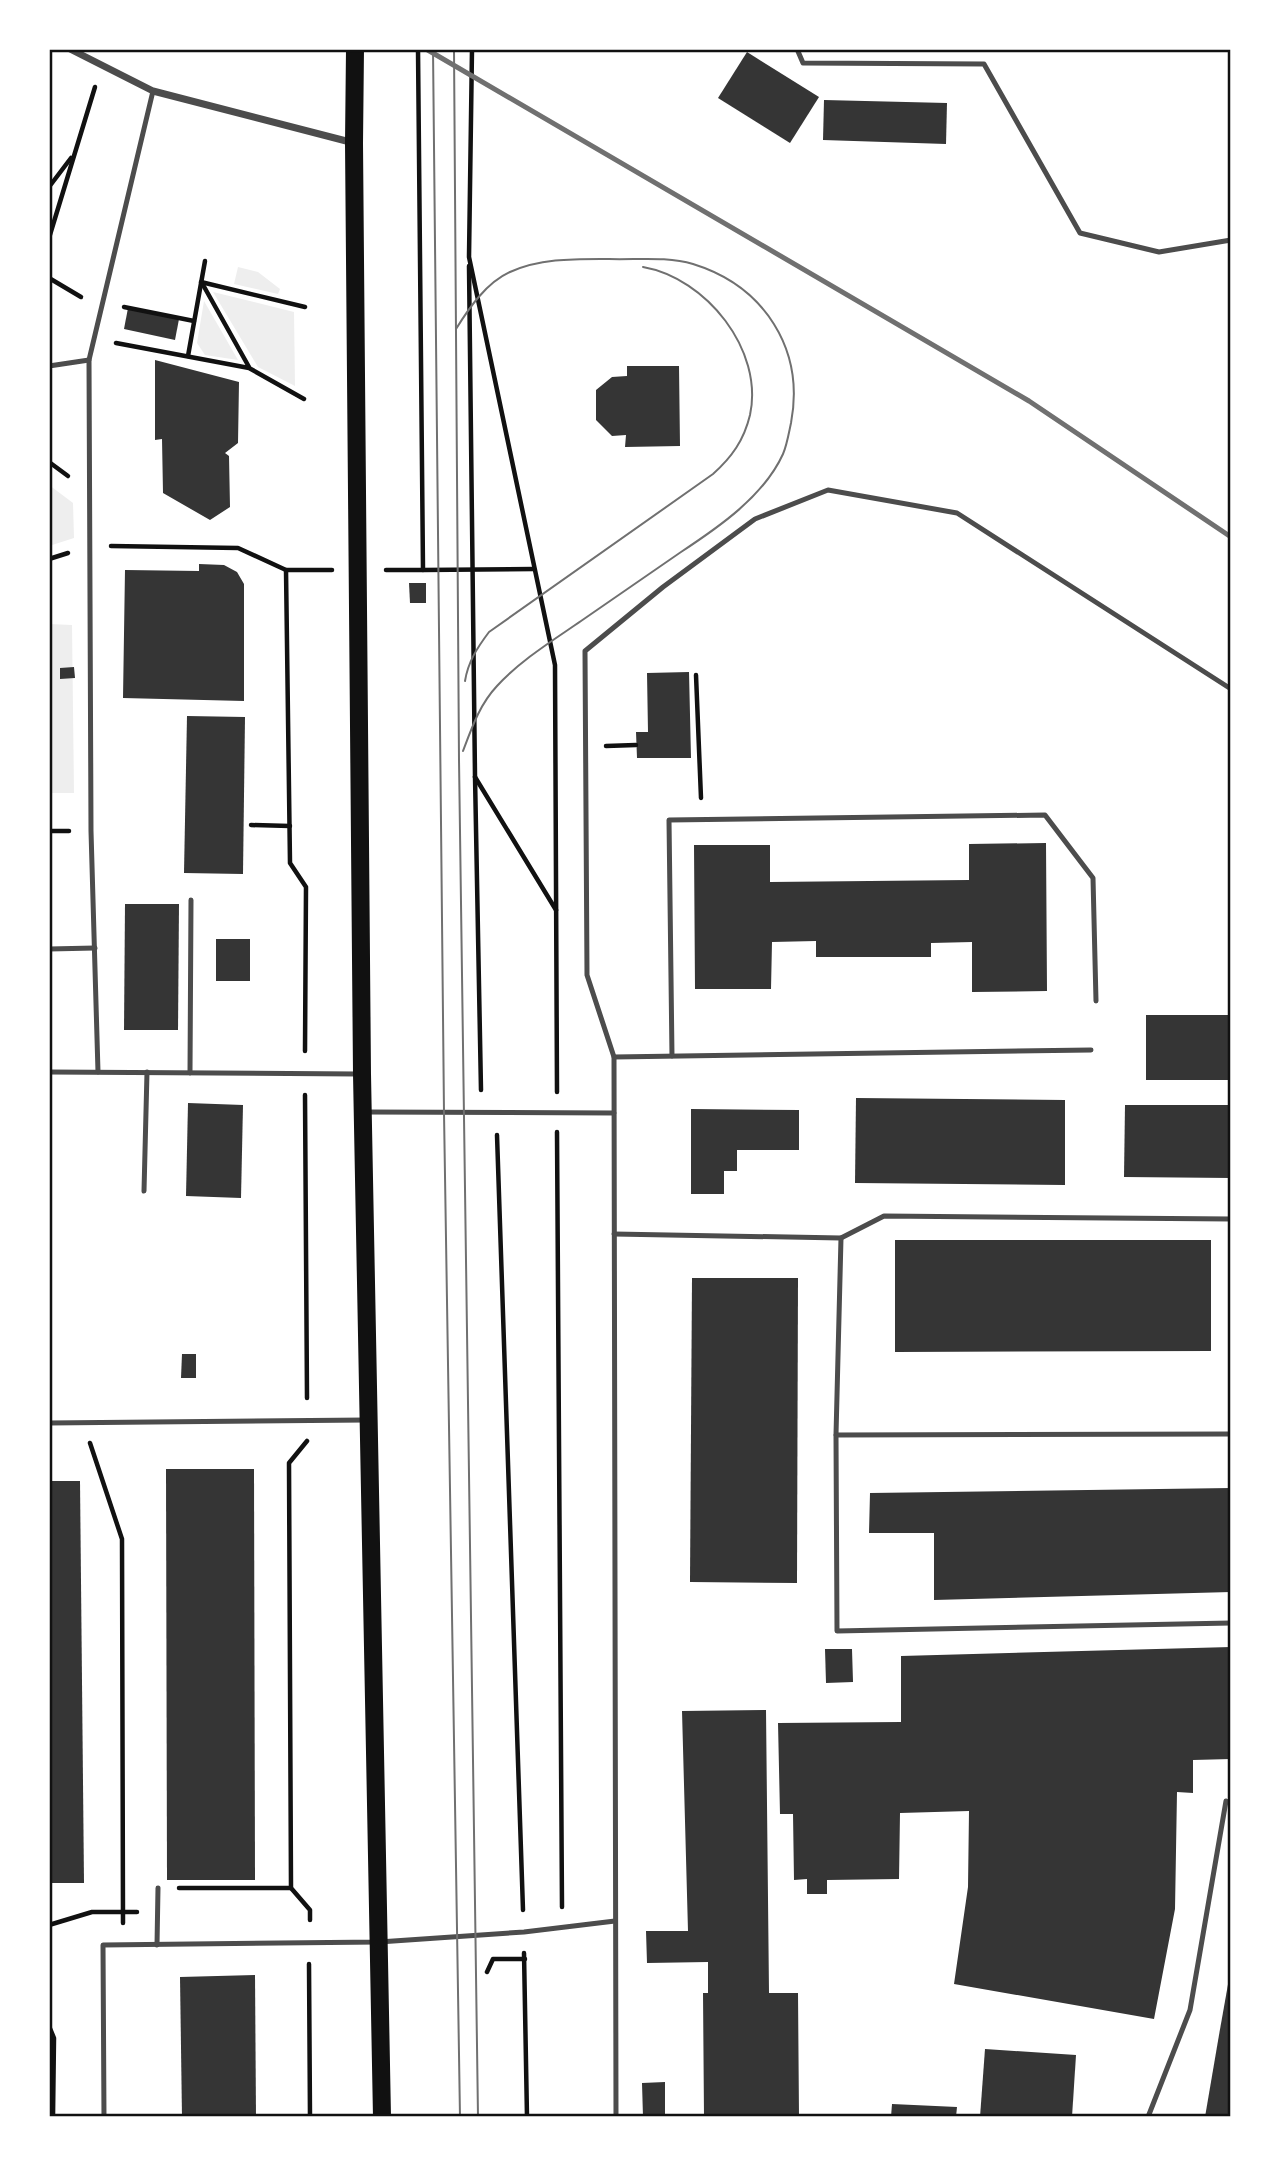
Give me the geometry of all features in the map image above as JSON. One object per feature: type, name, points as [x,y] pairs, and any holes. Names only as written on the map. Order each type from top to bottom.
[{"type":"main road","points":[[355,49],[362,1074],[382,2117]]},
{"type":"street","points":[[70,49],[153,91],[354,143]]},
{"type":"lane","points":[[797,49],[803,62],[984,64],[1080,233],[1159,252],[1231,240]]},
{"type":"lane","points":[[98,1072],[91,831],[89,360],[153,91]]},
{"type":"lane","points":[[49,366],[89,360]]},
{"type":"lane","points":[[616,2117],[614,1057],[587,975],[585,651],[663,587],[755,519],[828,491],[957,513],[1231,689]]},
{"type":"lane","points":[[672,1056],[670,820],[1045,815],[1093,878],[1096,1001]]},
{"type":"lane","points":[[190,1073],[191,900]]},
{"type":"lane","points":[[49,948],[95,948]]},
{"type":"lane","points":[[614,1057],[1091,1050]]},
{"type":"lane","points":[[49,1072],[362,1074]]},
{"type":"lane","points":[[144,1191],[146,1072]]},
{"type":"lane","points":[[363,1112],[614,1114]]},
{"type":"lane","points":[[614,1234],[841,1238],[884,1216],[1231,1219]]},
{"type":"lane","points":[[841,1238],[836,1435],[837,1631],[1231,1623]]},
{"type":"lane","points":[[49,1423],[369,1420]]},
{"type":"lane","points":[[836,1435],[1231,1434]]},
{"type":"lane","points":[[1148,2117],[1190,2010],[1226,1801]]},
{"type":"lane","points":[[157,1945],[158,1888]]},
{"type":"lane","points":[[104,2117],[103,1945],[379,1942],[524,1932],[615,1921]]},
{"type":"path","points":[[418,49],[423,570]]},
{"type":"path","points":[[472,49],[469,257],[481,1090],[496,1131],[525,1959],[527,2117]]},
{"type":"path","points":[[49,238],[101,66]]},
{"type":"path","points":[[49,187],[74,155]]},
{"type":"path","points":[[469,257],[555,665],[562,1926]]},
{"type":"path","points":[[188,356],[205,261]]},
{"type":"path","points":[[201,282],[305,307]]},
{"type":"path","points":[[201,282],[249,368]]},
{"type":"path","points":[[94,339],[249,368],[304,399]]},
{"type":"path","points":[[49,559],[90,546],[238,548],[286,570],[535,569]]},
{"type":"path","points":[[286,570],[290,863],[306,887],[307,1441],[289,1463],[291,1888],[310,1910],[310,2117]]},
{"type":"path","points":[[696,675],[702,820]]},
{"type":"path","points":[[586,746],[636,745]]},
{"type":"path","points":[[475,776],[556,911]]},
{"type":"path","points":[[251,825],[290,826]]},
{"type":"path","points":[[84,1422],[122,1539],[123,1945]]},
{"type":"path","points":[[158,1888],[291,1888]]},
{"type":"path","points":[[49,1924],[92,1912],[157,1912]]},
{"type":"path","points":[[487,1972],[493,1959],[525,1959]]},
{"type":"path","points":[[49,2026],[54,2038],[51,2075],[53,2117]]},
{"type":"shaded area","points":[[238,267],[258,272],[280,289],[278,294],[234,284]]},
{"type":"shaded area","points":[[213,292],[294,312],[295,386],[258,367]]},
{"type":"shaded area","points":[[204,301],[238,360],[205,355],[197,343]]},
{"type":"shaded area","points":[[49,485],[73,503],[74,538],[49,546]]},
{"type":"shaded area","points":[[49,624],[72,625],[74,793],[52,793]]},
{"type":"building","points":[[747,52],[819,97],[790,143],[718,98]]},
{"type":"building","points":[[824,100],[947,103],[946,144],[823,140]]},
{"type":"building","points":[[128,308],[179,319],[175,340],[124,329]]},
{"type":"building","points":[[155,360],[239,382],[238,443],[225,453],[229,456],[230,507],[210,520],[163,493],[162,439],[155,440]]},
{"type":"building","points":[[627,366],[679,366],[680,446],[625,447],[626,435],[612,436],[596,420],[596,390],[612,377],[627,376]]},
{"type":"building","points":[[199,564],[224,565],[237,572],[244,584],[244,701],[123,698],[125,570],[199,571]]},
{"type":"building","points":[[409,583],[426,583],[426,603],[410,603]]},
{"type":"building","points":[[74,667],[75,678],[60,679],[60,668]]},
{"type":"building","points":[[689,672],[691,758],[637,758],[636,732],[648,732],[647,673]]},
{"type":"building","points":[[187,716],[245,717],[243,874],[184,873]]},
{"type":"building","points":[[1046,843],[1047,991],[972,992],[972,942],[931,943],[931,957],[816,957],[816,941],[772,942],[771,989],[695,989],[694,845],[770,845],[770,882],[969,880],[969,844]]},
{"type":"building","points":[[125,904],[179,904],[178,1030],[124,1030]]},
{"type":"building","points":[[216,939],[250,939],[250,981],[216,981]]},
{"type":"building","points":[[1146,1015],[1231,1015],[1231,1080],[1146,1080]]},
{"type":"building","points":[[856,1098],[1065,1100],[1065,1185],[855,1183]]},
{"type":"building","points":[[188,1103],[243,1105],[241,1198],[186,1196]]},
{"type":"building","points":[[1125,1105],[1231,1105],[1231,1178],[1124,1177]]},
{"type":"building","points":[[691,1109],[799,1110],[799,1150],[737,1150],[737,1171],[724,1171],[724,1194],[691,1194]]},
{"type":"building","points":[[895,1240],[1211,1240],[1211,1351],[895,1352]]},
{"type":"building","points":[[692,1278],[798,1278],[797,1583],[690,1582]]},
{"type":"building","points":[[182,1354],[196,1354],[196,1378],[181,1378]]},
{"type":"building","points":[[166,1469],[254,1469],[255,1880],[167,1880]]},
{"type":"building","points":[[49,1481],[80,1481],[84,1883],[49,1883]]},
{"type":"building","points":[[1231,1488],[1231,1592],[934,1600],[934,1533],[869,1533],[870,1493]]},
{"type":"building","points":[[1231,1647],[1231,1759],[1193,1760],[1193,1793],[1177,1792],[1175,1909],[1154,2019],[954,1984],[968,1887],[969,1811],[900,1813],[899,1879],[827,1880],[827,1894],[807,1894],[807,1879],[794,1880],[793,1814],[780,1814],[778,1723],[901,1722],[901,1656]]},
{"type":"building","points":[[825,1649],[852,1649],[853,1682],[826,1683]]},
{"type":"building","points":[[766,1710],[769,1993],[798,1993],[799,2117],[704,2117],[703,1993],[708,1993],[708,1962],[647,1963],[646,1931],[688,1931],[682,1711]]},
{"type":"building","points":[[1230,1973],[1231,2117],[1205,2117],[1219,2035]]},
{"type":"building","points":[[255,1975],[256,2117],[182,2117],[180,1977]]},
{"type":"building","points":[[985,2049],[1076,2055],[1072,2117],[980,2117]]},
{"type":"building","points":[[665,2082],[665,2117],[643,2117],[642,2083]]},
{"type":"building","points":[[892,2104],[957,2107],[956,2117],[891,2117]]},
{"type":"tram line","points":[[433,49],[444,1113],[460,2117]]},
{"type":"tram line","points":[[454,49],[459,760],[478,2117]]},
{"type":"tram line","points":[[456,329],[486,289],[501,277],[522,267],[571,259],[673,260],[693,264],[718,274],[759,304],[774,324],[785,346],[792,370],[794,396],[783,454],[775,469],[752,497],[710,532],[516,668],[486,700],[463,751]]},
{"type":"tram line","points":[[465,681],[474,655],[489,632],[713,474],[741,440],[750,415],[752,390],[748,366],[739,343],[725,321],[708,302],[688,286],[666,274],[643,267]]},
{"type":"railway","points":[[426,49],[1029,401],[1231,537]]}]
